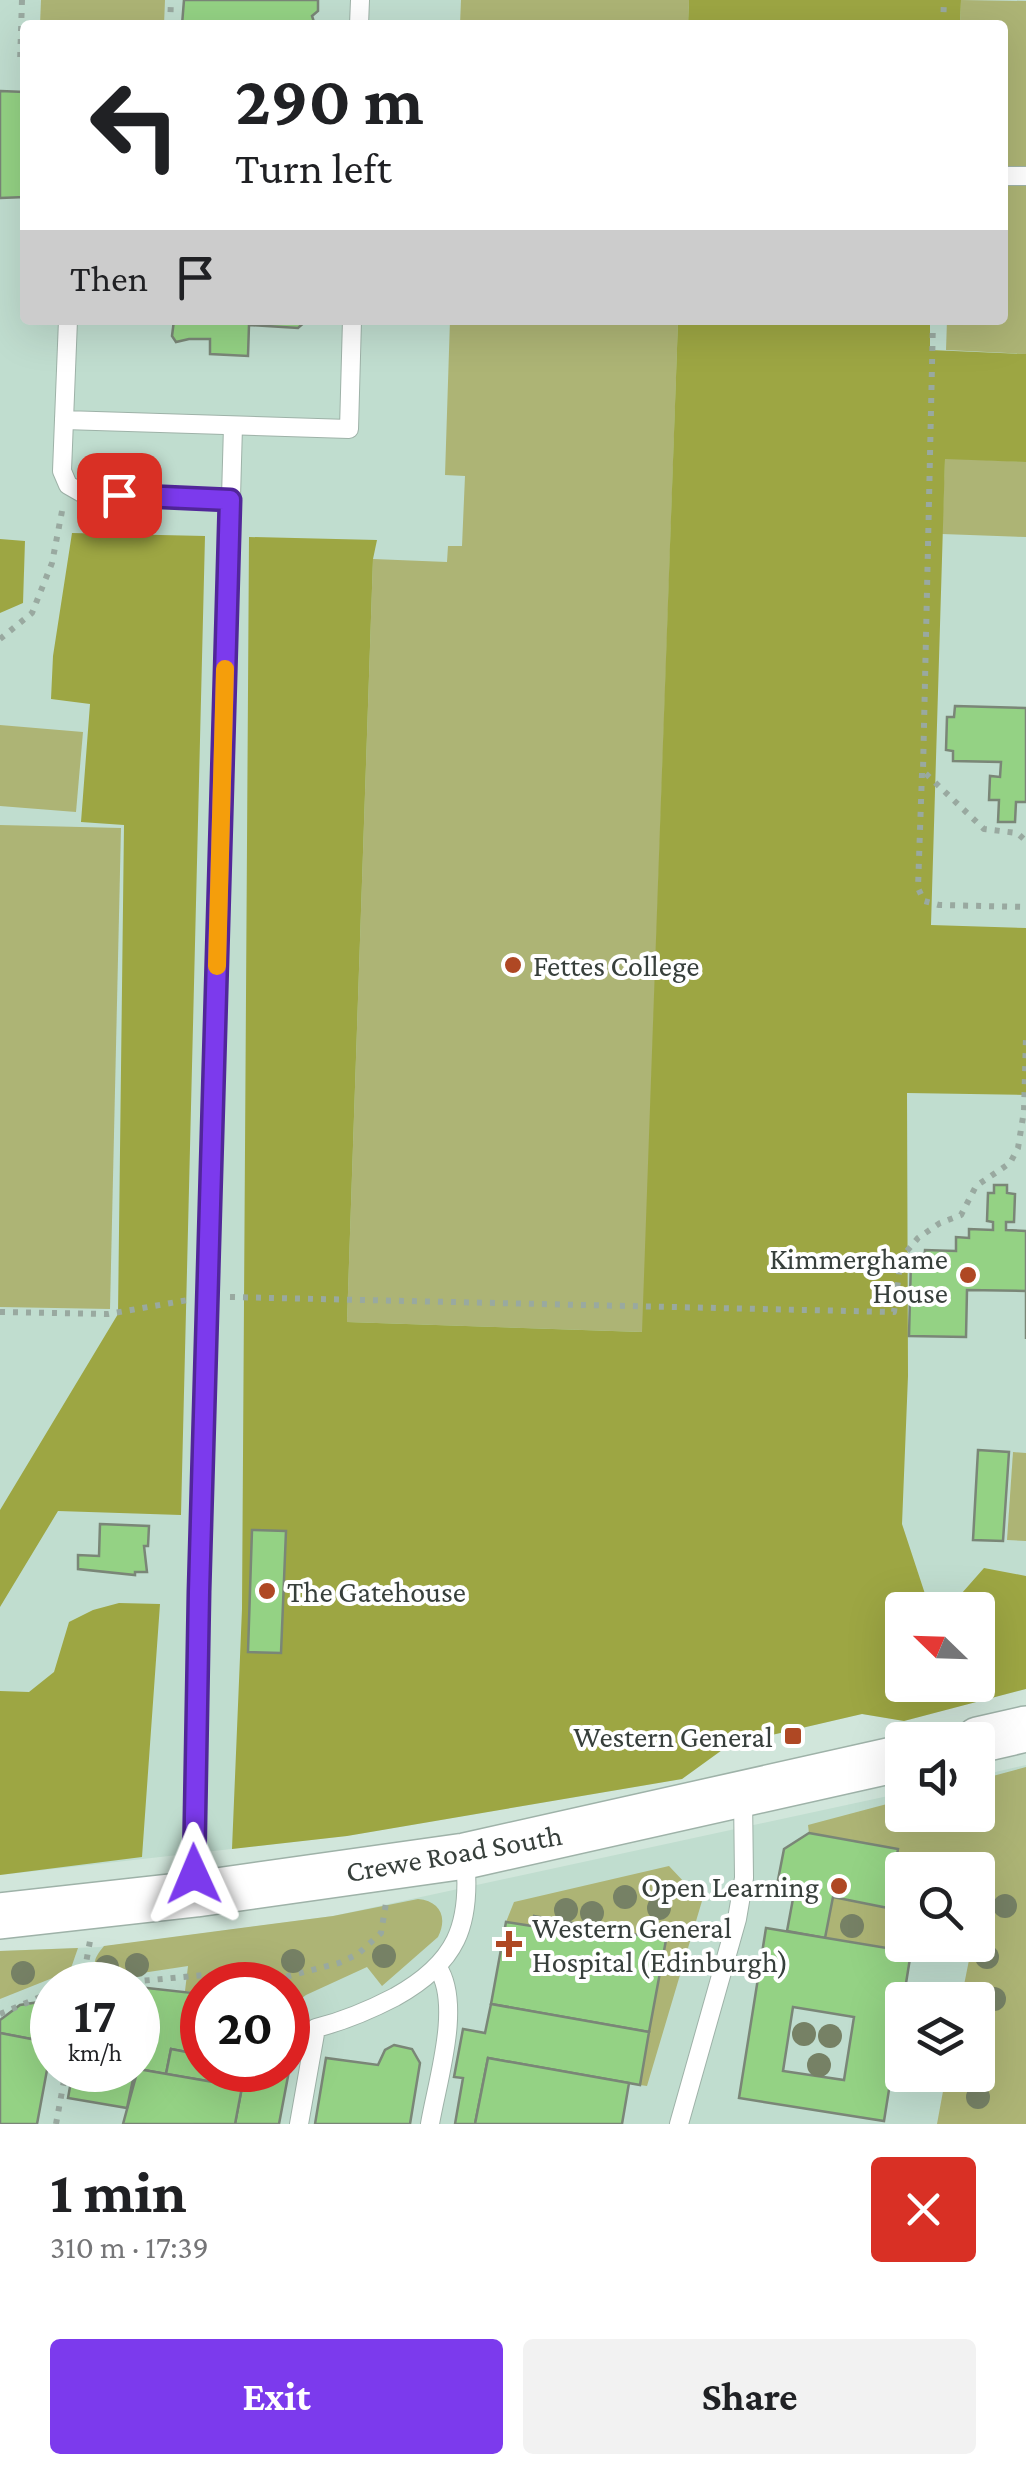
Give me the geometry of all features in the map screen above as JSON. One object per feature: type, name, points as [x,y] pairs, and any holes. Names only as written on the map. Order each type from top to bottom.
[{"type":"street","points":[[995,1736],[1026,1728]]},
{"type":"street","name":"Crewe Road South","points":[[0,1916],[196,1894],[465,1856],[885,1762]]},
{"type":"lane","points":[[68,325],[62,471],[68,485],[82,493],[230,500]]},
{"type":"lane","points":[[64,420],[349,429],[352,325]]},
{"type":"lane","points":[[196,1894],[193,1853],[233,426]]},
{"type":"lane","points":[[678,2124],[744,1878],[743,1796]]},
{"type":"lane","points":[[300,2124],[316,2028],[377,2006],[425,1980],[454,1946],[464,1915],[465,1856]]},
{"type":"lane","points":[[430,2124],[449,2012],[449,1990],[438,1968]]},
{"type":"path","points":[[933,325],[918,888],[924,902],[939,906],[1026,907]]},
{"type":"path","points":[[0,639],[32,613],[52,562],[68,485]]},
{"type":"path","points":[[922,772],[984,829],[1017,833],[1026,841]]},
{"type":"path","points":[[0,1312],[108,1314],[208,1297],[894,1312],[900,1258],[918,1238],[961,1214],[976,1186],[1010,1163],[1018,1148],[1024,1111],[1026,1038]]},
{"type":"path","points":[[160,1981],[214,1974],[273,1980],[358,1954],[375,1940],[384,1925],[389,1867]]},
{"type":"path","points":[[170,1989],[171,1980]]},
{"type":"path","points":[[0,2014],[30,2001]]},
{"type":"path","points":[[56,2124],[62,2092]]},
{"type":"shaded area","name":"Fettes College","points":[[0,0],[1026,0],[1026,1689],[995,1697],[995,1592],[885,1592],[885,1702],[976,1702],[904,1721],[862,1714],[729,1745],[682,1779],[347,1836],[0,1875]]},
{"type":"shaded area","name":"Western General Hospital (Edinburgh)","points":[[1026,1765],[1026,1864],[995,1952],[995,1852],[885,1852],[885,1962],[991,1962],[984,1982],[885,1982],[885,2092],[959,2092],[949,2124],[0,2124],[0,1951],[99,1947],[333,1916],[885,1797],[885,1832],[995,1832],[995,1772]]},
{"type":"green space","points":[[41,0],[165,0],[164,20],[40,20]]},
{"type":"green space","points":[[461,0],[689,0],[688,20],[460,20]]},
{"type":"green space","points":[[689,0],[961,0],[960,20],[688,20]]},
{"type":"green space","points":[[961,0],[1026,1],[1026,354],[946,350],[947,325],[1008,325],[1008,20],[960,20]]},
{"type":"green space","points":[[450,325],[678,325],[643,1332],[347,1322],[373,559],[447,562],[448,546],[462,546],[465,476],[445,475]]},
{"type":"green space","points":[[678,325],[930,325],[930,350],[1026,354],[1026,462],[945,459],[931,925],[1026,928],[1026,1095],[907,1093],[908,1376],[902,1524],[924,1592],[885,1592],[885,1702],[976,1702],[904,1721],[862,1714],[729,1745],[682,1779],[347,1836],[232,1849],[242,1609],[249,537],[377,540],[373,559],[347,1322],[642,1332]]},
{"type":"green space","points":[[945,458],[1026,462],[1026,537],[942,534]]},
{"type":"green space","points":[[72,533],[205,536],[181,1515],[58,1511],[0,1607],[0,1510],[118,1314],[124,825],[81,822],[90,704],[51,699],[53,656]]},
{"type":"green space","points":[[0,539],[25,541],[23,603],[0,613]]},
{"type":"green space","points":[[0,725],[83,732],[76,812],[0,806]]},
{"type":"green space","points":[[0,825],[121,828],[110,1309],[0,1307]]},
{"type":"green space","points":[[1013,1452],[1026,1453],[1026,1541],[1007,1540]]},
{"type":"green space","points":[[984,1568],[1026,1576],[1026,1689],[995,1697],[995,1592],[963,1592]]},
{"type":"green space","points":[[119,1603],[160,1604],[142,1857],[0,1875],[0,1691],[29,1692],[54,1672],[69,1622]]},
{"type":"green space","points":[[1026,1767],[1026,2124],[937,2124],[943,2092],[995,2092],[995,1982],[965,1982],[969,1962],[995,1962],[995,1852],[897,1852],[898,1849],[809,1833],[808,1825],[885,1805],[885,1832],[995,1832],[995,1775]]},
{"type":"green space","points":[[669,1866],[702,1901],[647,2086],[640,2085],[666,1940],[535,1916],[532,1926],[506,1922],[514,1902]]},
{"type":"green space","points":[[833,1897],[885,1906],[885,1948],[825,1938]]},
{"type":"green space","points":[[418,1899],[437,1907],[442,1923],[438,1937],[382,1986],[367,1967],[310,1993],[310,1962],[180,1962],[180,1967],[160,1970],[160,1962],[96,1962],[104,1946],[333,1916]]},
{"type":"green space","points":[[78,1948],[73,1962],[30,1962],[30,1987],[0,1999],[0,1951]]},
{"type":"building","points":[[184,0],[318,0],[313,20],[182,20]]},
{"type":"building","points":[[0,91],[20,92],[20,197],[0,198]]},
{"type":"building","points":[[173,325],[249,325],[248,356],[210,354],[210,339],[176,342],[172,336]]},
{"type":"building","points":[[249,325],[301,325],[298,328]]},
{"type":"building","points":[[955,706],[1026,708],[1026,802],[1016,802],[1015,822],[998,822],[999,800],[989,800],[990,776],[1000,777],[1001,762],[953,761],[953,751],[946,750],[947,717],[954,717]]},
{"type":"building","name":"Kimmerghame House","points":[[994,1185],[1007,1185],[1007,1193],[1015,1194],[1014,1222],[1006,1222],[1006,1230],[1026,1231],[1026,1291],[967,1290],[966,1337],[909,1336],[911,1260],[924,1260],[925,1250],[956,1251],[956,1237],[969,1238],[969,1229],[993,1230],[993,1222],[987,1221],[988,1193],[994,1193]]},
{"type":"building","points":[[978,1450],[1009,1452],[1003,1541],[973,1540]]},
{"type":"building","points":[[100,1524],[149,1526],[148,1546],[144,1546],[147,1572],[135,1575],[78,1569],[78,1555],[99,1556]]},
{"type":"building","name":"The Gatehouse","points":[[252,1530],[286,1531],[281,1653],[248,1652]]},
{"type":"building","name":"Open Learning","points":[[809,1833],[898,1849],[885,1852],[885,1907],[833,1897],[825,1938],[787,1931],[795,1888],[777,1885],[784,1849]]},
{"type":"building","points":[[534,1916],[666,1940],[649,2032],[491,2004],[506,1922],[532,1926]]},
{"type":"building","points":[[766,1928],[885,1948],[885,1962],[909,1962],[906,1982],[885,1982],[885,2092],[889,2092],[884,2121],[739,2098]],"holes":[[[793,2007],[854,2017],[844,2080],[783,2071]]]},
{"type":"building","points":[[160,1989],[180,1992],[180,2051],[171,2049],[166,2074],[160,2073]]},
{"type":"building","points":[[30,2003],[30,2039],[0,2033],[0,2020],[20,2005]]},
{"type":"building","points":[[491,2004],[649,2032],[640,2085],[488,2058],[475,2124],[455,2124],[463,2078],[454,2077],[463,2029],[485,2033]]},
{"type":"building","points":[[0,2033],[30,2039],[30,2092],[43,2092],[37,2124],[0,2124]]},
{"type":"building","points":[[394,2045],[412,2049],[420,2063],[410,2124],[315,2124],[326,2058],[378,2065],[385,2050]]},
{"type":"building","points":[[171,2049],[180,2051],[180,2076],[166,2074]]},
{"type":"building","points":[[488,2058],[629,2083],[622,2124],[475,2124]]},
{"type":"building","points":[[160,2073],[180,2076],[180,2092],[241,2092],[235,2124],[123,2124],[132,2092],[160,2092]]},
{"type":"building","points":[[69,2092],[130,2092],[127,2108],[68,2098]]},
{"type":"building","points":[[241,2092],[285,2092],[279,2124],[235,2124]]},
{"type":"slow traffic","points":[[217,966],[225,669]]},
{"type":"place","name":"Fettes College","points":[[513,965]]},
{"type":"place","name":"Kimmerghame House","points":[[968,1275]]},
{"type":"place","name":"The Gatehouse","points":[[267,1591]]},
{"type":"place","name":"Western General","points":[[793,1736]]},
{"type":"place","name":"Open Learning","points":[[839,1886]]},
{"type":"place","name":"Western General Hospital (Edinburgh)","points":[[509,1944]]},
{"type":"route","points":[[119,495],[230,500],[194,1874]]}]
